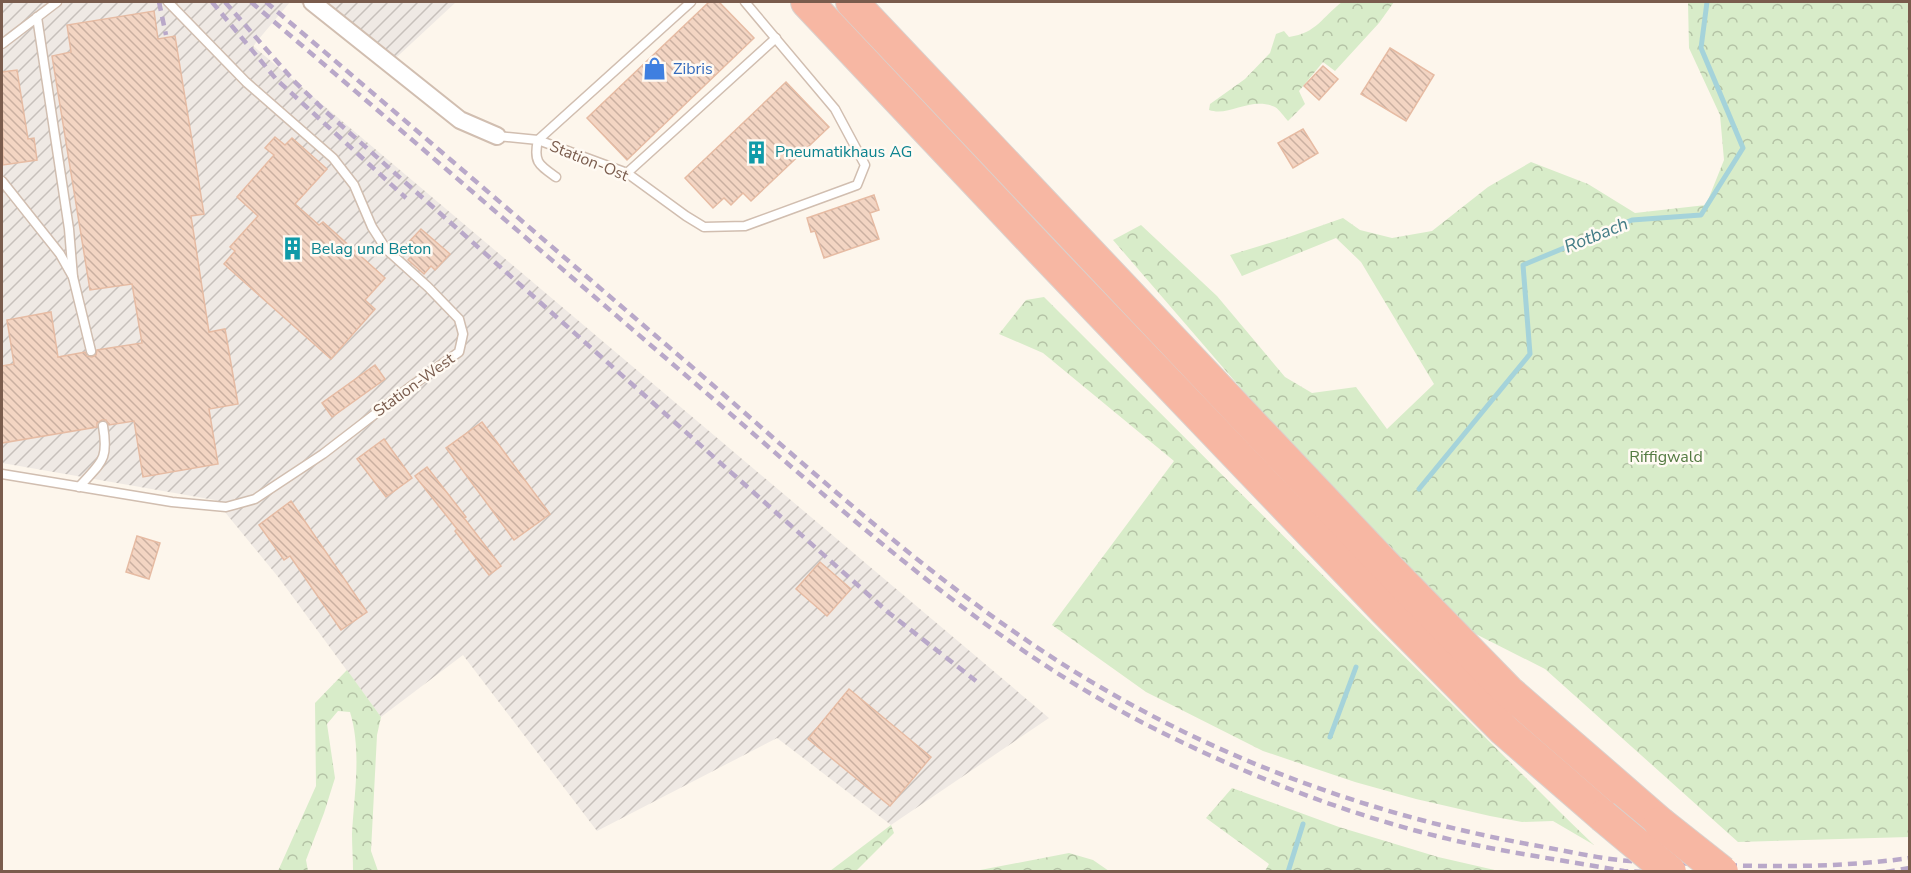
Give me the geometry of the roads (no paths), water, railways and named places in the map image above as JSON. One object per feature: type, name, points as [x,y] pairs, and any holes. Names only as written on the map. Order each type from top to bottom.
[{"type":"highway","points":[[807,2],[1385,610],[1497,702],[1722,872]]},
{"type":"highway","points":[[852,2],[1276,450],[1497,702],[1504,730],[1670,872]]},
{"type":"street","name":"Station-Ost","points":[[312,2],[460,120],[497,136]]},
{"type":"lane","points":[[2,44],[57,2]]},
{"type":"lane","name":"Station-West","points":[[2,474],[172,502],[226,507],[255,500],[323,454],[459,352],[463,334],[459,319],[386,249],[372,227],[354,185],[333,158],[246,82],[168,2]]},
{"type":"lane","points":[[556,177],[540,166],[535,153],[538,140],[691,2]]},
{"type":"lane","name":"Station-Ost","points":[[497,136],[538,140],[627,173],[704,227],[745,226],[857,185],[865,165],[835,109],[745,2]]},
{"type":"lane","points":[[37,17],[69,229],[73,277],[91,351]]},
{"type":"lane","points":[[627,173],[777,38]]},
{"type":"lane","points":[[2,181],[60,254],[73,277]]},
{"type":"lane","points":[[80,487],[105,458],[106,444],[103,426]]},
{"type":"waterway","name":"Rotbach","points":[[1419,489],[1530,354],[1523,265],[1632,220],[1701,215],[1743,148],[1701,48],[1707,2]]},
{"type":"waterway","name":"Rotbach","points":[[1330,737],[1356,667]]},
{"type":"waterway","name":"Rotbach","points":[[1288,872],[1303,824]]},
{"type":"railway","points":[[159,2],[166,35]]},
{"type":"railway","points":[[212,2],[276,79],[406,198]]},
{"type":"railway","points":[[225,2],[294,81],[324,110],[889,613],[976,681]]},
{"type":"railway","points":[[251,2],[874,537],[983,622],[1097,698],[1157,730],[1236,767],[1359,814],[1442,838],[1485,847],[1624,871],[1644,872]]},
{"type":"railway","points":[[266,2],[904,549],[996,619],[1044,652],[1102,688],[1161,720],[1222,749],[1347,798],[1412,818],[1478,834],[1587,855],[1641,862],[1765,866],[1837,865],[1910,858]]},
{"type":"railway","points":[[1886,872],[1910,868]]},
{"type":"place","name":"Zibris","points":[[655,69]]},
{"type":"place","name":"Pneumatikhaus AG","points":[[757,152]]},
{"type":"place","name":"Belag und Beton","points":[[293,249]]},
{"type":"park label","name":"Riffigwald","points":[[1666,457]]}]
